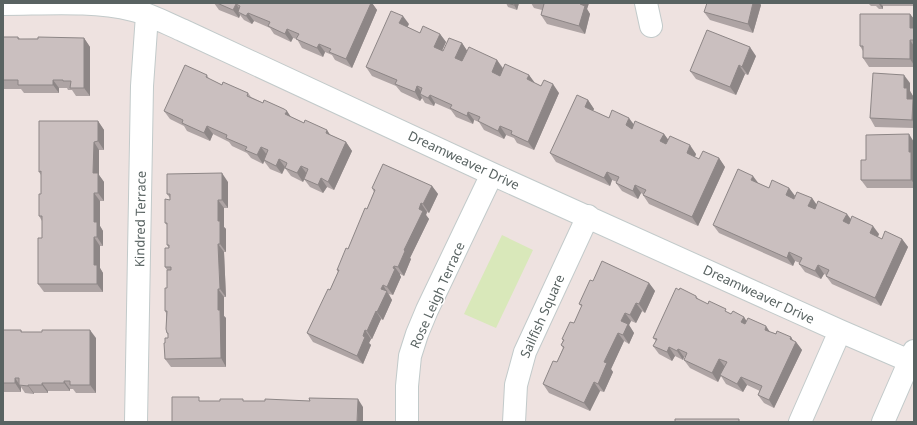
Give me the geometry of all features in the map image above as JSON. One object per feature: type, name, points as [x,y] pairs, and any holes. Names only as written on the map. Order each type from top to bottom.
[{"type":"street","points":[[646,3],[651,26]]},
{"type":"street","name":"Dreamweaver Drive","points":[[3,4],[102,5],[134,10],[182,30],[492,174],[840,331],[912,359]]},
{"type":"street","name":"Kindred Terrace","points":[[136,422],[142,86],[147,16]]},
{"type":"street","name":"Rose Leigh Terrace","points":[[407,422],[407,386],[410,356],[417,334],[492,174]]},
{"type":"street","name":"Sailfish Square","points":[[514,422],[516,385],[524,352],[588,216]]},
{"type":"street","points":[[800,422],[840,331]]},
{"type":"street","points":[[883,422],[912,359]]},
{"type":"green space","points":[[502,235],[533,250],[496,328],[464,314]]},
{"type":"building","points":[[217,3],[371,3],[346,59],[329,52],[331,49],[319,44],[317,48],[296,39],[299,34],[287,29],[285,34],[268,26],[270,22],[248,13],[246,16],[238,12],[240,6],[236,4],[233,10]]},
{"type":"building","points":[[541,3],[581,3],[580,4],[585,6],[579,26],[541,15],[544,4]]},
{"type":"building","points":[[707,3],[753,3],[748,24],[704,12]]},
{"type":"building","points":[[391,11],[403,16],[399,23],[420,33],[423,26],[440,34],[434,47],[443,51],[449,38],[462,43],[455,58],[462,61],[469,47],[497,60],[492,72],[500,76],[505,64],[529,75],[527,79],[541,86],[544,80],[553,84],[528,142],[511,134],[512,131],[500,126],[498,131],[478,121],[480,117],[468,112],[467,116],[450,108],[452,105],[430,95],[428,98],[420,94],[422,88],[417,86],[415,92],[395,84],[397,80],[366,67]]},
{"type":"building","points":[[860,14],[910,14],[910,28],[914,28],[914,40],[910,40],[910,59],[863,58],[863,46],[860,46]]},
{"type":"building","points":[[707,30],[750,47],[742,67],[739,65],[730,87],[690,71]]},
{"type":"building","points":[[3,37],[18,37],[18,39],[38,39],[38,37],[84,38],[84,88],[70,88],[71,81],[63,80],[53,80],[53,85],[18,85],[18,80],[3,80]]},
{"type":"building","points":[[185,65],[207,75],[206,77],[222,85],[223,82],[248,93],[247,96],[263,103],[264,100],[284,109],[287,111],[285,114],[304,123],[305,120],[327,130],[326,133],[346,142],[328,182],[321,178],[318,185],[304,179],[308,169],[301,166],[297,173],[285,168],[287,163],[279,159],[276,166],[264,160],[268,150],[261,147],[257,155],[245,150],[247,147],[226,138],[227,135],[207,126],[204,133],[182,123],[183,120],[164,111]]},
{"type":"building","points":[[873,73],[904,75],[904,88],[907,88],[907,99],[913,99],[912,120],[870,118]]},
{"type":"building","points":[[577,95],[588,100],[585,107],[609,118],[612,110],[629,118],[626,125],[632,129],[635,121],[664,134],[660,141],[666,144],[670,136],[690,145],[687,153],[699,159],[703,151],[719,158],[692,217],[643,195],[646,190],[635,185],[633,191],[616,183],[619,177],[607,172],[604,178],[550,153]]},
{"type":"building","points":[[39,121],[98,121],[98,141],[94,142],[93,173],[98,173],[98,193],[94,193],[94,222],[97,222],[97,237],[94,237],[94,265],[97,265],[97,284],[38,284],[38,238],[42,238],[42,216],[39,216],[41,171],[39,172]]},
{"type":"building","points":[[909,134],[909,152],[911,152],[911,180],[861,180],[861,160],[866,160],[866,135]]},
{"type":"building","points":[[383,164],[432,186],[423,204],[421,203],[419,209],[423,211],[404,250],[405,251],[398,267],[394,266],[393,268],[395,269],[387,287],[383,285],[381,289],[387,291],[367,331],[365,330],[363,336],[365,337],[357,356],[307,333],[328,289],[330,290],[339,270],[337,270],[346,248],[348,249],[365,208],[367,209],[375,190],[372,188]]},
{"type":"building","points":[[738,169],[753,176],[751,180],[769,188],[772,180],[789,188],[786,195],[794,199],[797,192],[812,198],[808,206],[815,209],[818,201],[847,214],[843,221],[849,224],[852,216],[873,226],[870,233],[882,239],[885,231],[902,239],[875,298],[826,276],[829,270],[818,265],[815,271],[799,264],[802,258],[789,252],[787,258],[713,225]]},
{"type":"building","points":[[222,173],[222,200],[218,200],[218,221],[220,221],[220,244],[218,244],[220,289],[218,289],[218,310],[220,310],[221,358],[165,359],[164,343],[165,338],[168,338],[168,333],[166,329],[167,311],[165,311],[165,288],[167,288],[167,270],[171,270],[171,267],[165,267],[165,248],[169,248],[169,245],[167,245],[167,223],[165,223],[165,199],[170,200],[170,194],[167,194],[167,174]]},
{"type":"building","points":[[602,261],[649,283],[639,304],[636,303],[630,315],[625,313],[621,321],[628,324],[623,335],[618,333],[604,362],[607,363],[598,384],[594,382],[584,403],[543,384],[553,361],[557,362],[564,347],[561,345],[564,340],[562,339],[570,322],[574,323],[582,305],[579,304],[590,280],[593,281]]},
{"type":"building","points":[[676,288],[679,290],[680,288],[696,296],[696,298],[708,304],[709,301],[726,309],[725,311],[731,314],[733,311],[744,317],[741,322],[745,324],[748,318],[766,326],[765,330],[776,334],[777,331],[791,337],[790,339],[796,342],[769,400],[758,395],[762,386],[741,377],[737,384],[720,375],[727,362],[719,359],[712,373],[684,360],[687,353],[678,349],[677,351],[669,347],[667,352],[653,346],[657,339],[653,338]]},
{"type":"building","points":[[3,330],[42,332],[42,330],[90,330],[90,385],[70,385],[70,381],[64,381],[64,383],[42,383],[42,385],[28,386],[19,385],[19,378],[15,378],[15,383],[3,383]]},
{"type":"building","points":[[172,397],[199,397],[199,401],[220,401],[220,399],[243,399],[243,401],[265,401],[265,399],[310,401],[309,398],[358,399],[357,422],[172,422]]},
{"type":"building","points":[[675,419],[739,419],[739,422],[675,422]]}]
